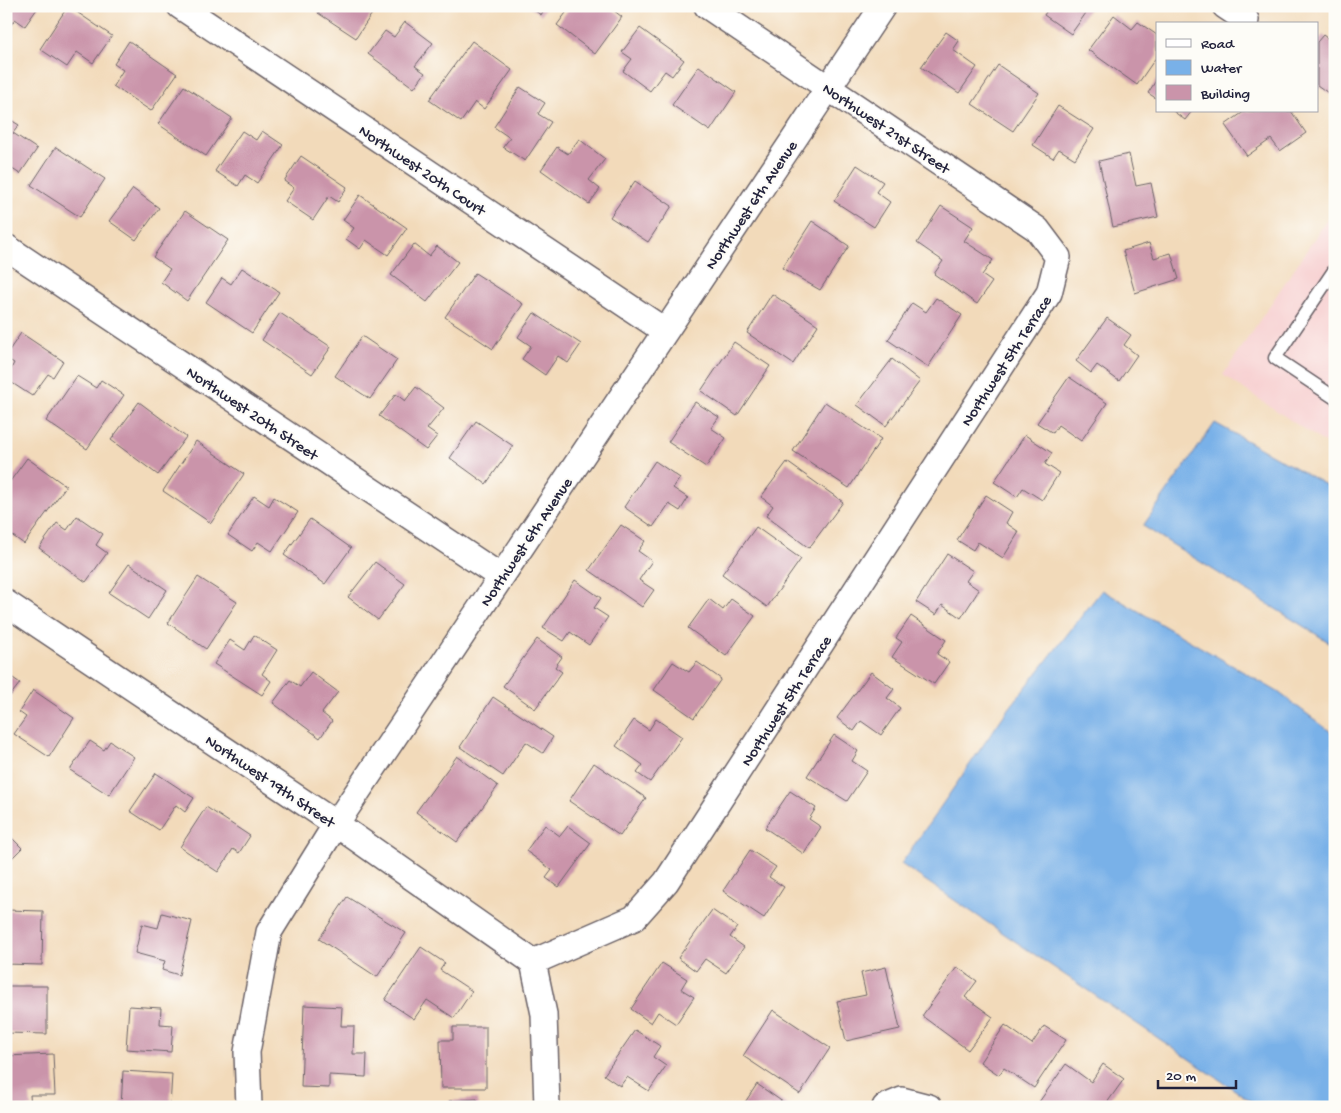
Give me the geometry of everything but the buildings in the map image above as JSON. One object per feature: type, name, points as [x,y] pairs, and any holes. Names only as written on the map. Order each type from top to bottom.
[{"type":"street","name":"Northwest 20th Court","points":[[180,6],[665,331]]},
{"type":"street","name":"Northwest 21st Street","points":[[707,6],[1037,229],[1058,257]]},
{"type":"street","name":"Northwest 6th Avenue","points":[[249,1107],[247,1052],[269,932],[336,824],[883,6]]},
{"type":"street","points":[[1226,6],[1246,20]]},
{"type":"street","name":"Northwest 20th Street","points":[[6,247],[500,577]]},
{"type":"street","name":"Northwest 5th Terrace","points":[[533,962],[634,918],[666,882],[1049,293],[1058,257]]},
{"type":"street","name":"Northwest 19th Street","points":[[6,603],[336,824],[533,962]]},
{"type":"street","points":[[533,962],[544,1014],[547,1107]]},
{"type":"street","points":[[893,1104],[929,1107]]},
{"type":"lane","points":[[1335,269],[1275,358],[1335,398]]},
{"type":"shaded area","points":[[1335,208],[1335,450],[1223,375]]},
{"type":"water","points":[[1215,423],[1335,490],[1335,646],[1143,526]]},
{"type":"water","points":[[1102,590],[1278,692],[1335,735],[1335,1107],[1260,1107],[901,864],[1004,715]]}]
